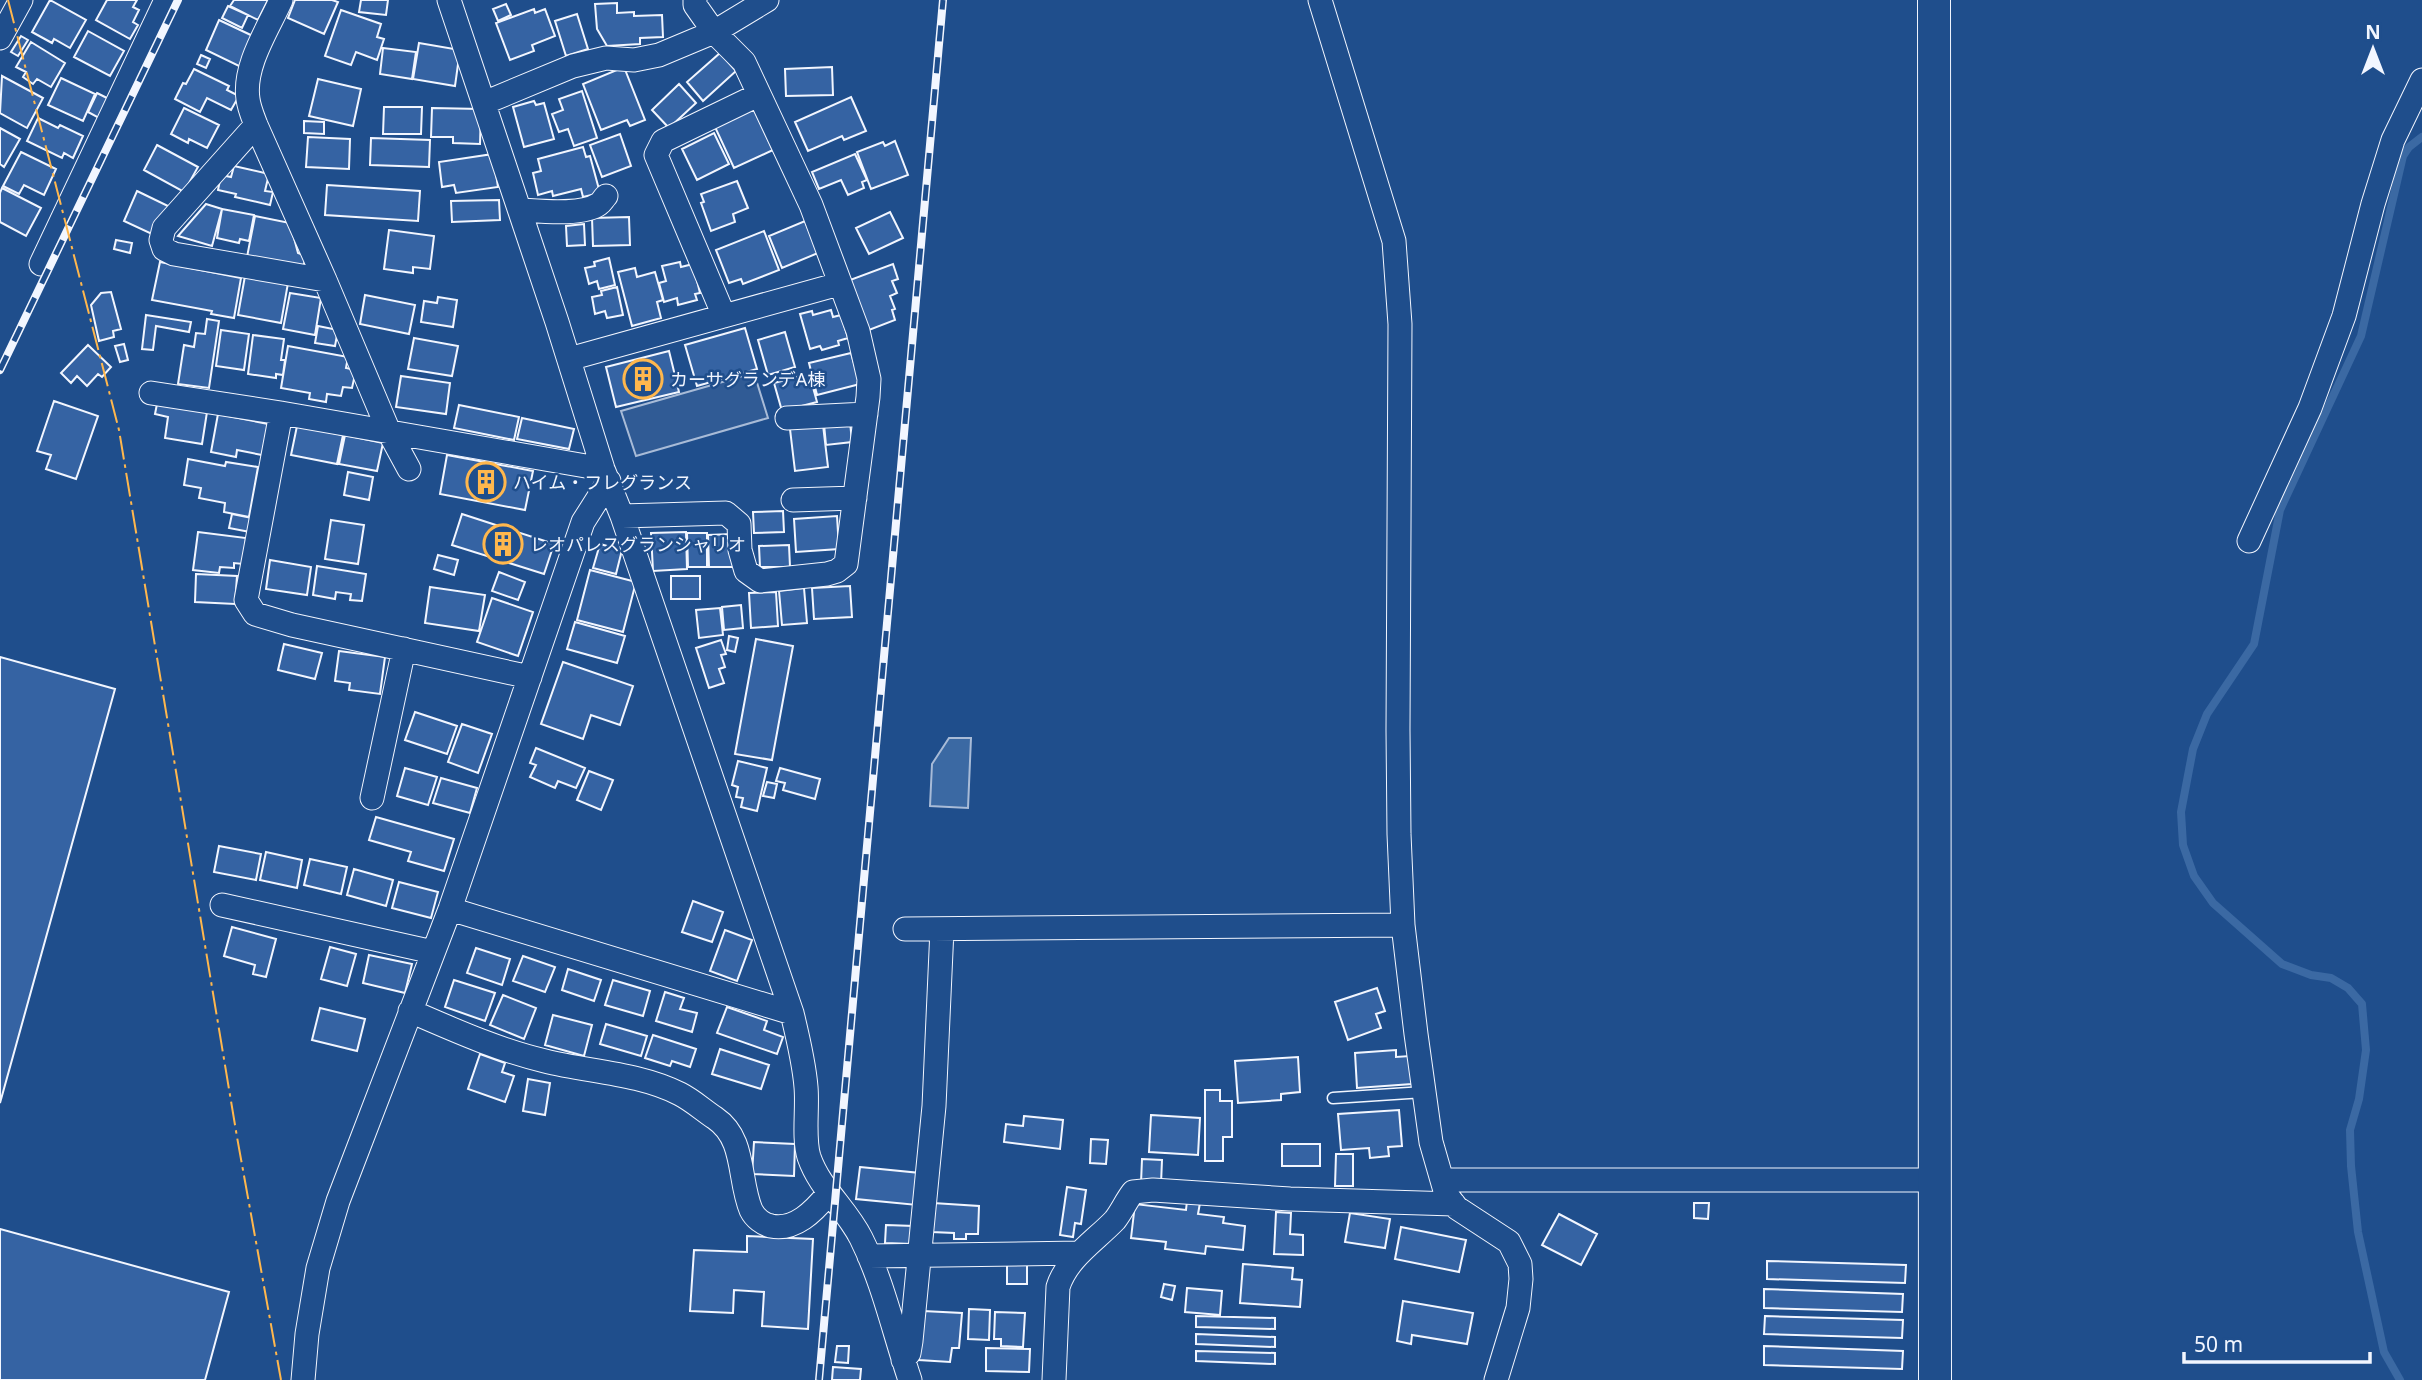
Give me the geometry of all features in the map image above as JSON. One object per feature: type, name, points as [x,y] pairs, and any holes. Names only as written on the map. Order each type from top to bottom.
[{"type":"street","points":[[0,38],[21,0]]},
{"type":"street","points":[[41,264],[166,0]]},
{"type":"street","points":[[281,0],[253,62],[248,80],[248,99],[256,125],[326,280],[390,434],[409,469]]},
{"type":"street","points":[[449,0],[606,475],[792,1013],[803,1056],[807,1088],[808,1153],[816,1175],[828,1194],[852,1220],[869,1256],[906,1370]]},
{"type":"street","points":[[622,516],[726,513],[739,524],[740,550],[746,571],[760,580],[827,574],[846,564],[869,379],[858,331],[811,205],[744,62],[714,32],[695,5],[695,0]]},
{"type":"street","points":[[484,103],[573,66],[606,58],[634,60],[659,55],[714,32],[767,0]]},
{"type":"street","points":[[1320,0],[1394,241],[1401,324],[1398,730],[1399,834],[1404,926],[1424,1092],[1432,1142],[1446,1194],[1454,1204],[1509,1242],[1520,1264],[1518,1308],[1496,1380]]},
{"type":"street","points":[[1934,0],[1935,1380]]},
{"type":"street","points":[[2249,541],[2309,408],[2344,316],[2392,140],[2422,80]]},
{"type":"street","points":[[724,316],[656,155],[663,141],[758,95]]},
{"type":"street","points":[[256,125],[164,228],[161,240],[164,249],[174,254],[326,280]]},
{"type":"street","points":[[520,210],[557,212],[586,209],[598,205],[606,195]]},
{"type":"street","points":[[569,359],[839,284]]},
{"type":"street","points":[[151,393],[281,413],[606,475]]},
{"type":"street","points":[[281,413],[246,600],[255,614],[530,677]]},
{"type":"street","points":[[787,418],[866,414]]},
{"type":"street","points":[[303,1380],[316,1282],[338,1201],[450,909],[583,522],[606,475]]},
{"type":"street","points":[[793,500],[855,498]]},
{"type":"street","points":[[372,798],[404,649]]},
{"type":"street","points":[[222,905],[433,952]]},
{"type":"street","points":[[450,909],[792,1013]]},
{"type":"street","points":[[905,929],[1404,926]]},
{"type":"street","points":[[906,1370],[934,1106],[942,929]]},
{"type":"street","points":[[410,1011],[506,1050],[544,1061],[629,1077],[680,1094],[723,1123],[739,1155],[751,1210],[758,1220],[767,1225],[782,1227],[803,1219],[828,1194]]},
{"type":"street","points":[[1442,1180],[1935,1180]]},
{"type":"street","points":[[1054,1380],[1058,1287],[1062,1275],[1116,1218],[1133,1192],[1143,1190],[1290,1199],[1454,1204]]},
{"type":"street","points":[[869,1256],[1080,1253]]},
{"type":"lane","points":[[1333,1098],[1424,1092]]},
{"type":"shaded area","points":[[754,373],[768,418],[636,456],[621,411]]},
{"type":"shaded area","points":[[949,738],[971,738],[968,808],[930,806],[932,764]]},
{"type":"building","points":[[50,0],[86,20],[70,48],[54,39],[52,43],[32,32]]},
{"type":"building","points":[[107,0],[137,0],[133,7],[139,10],[133,22],[138,25],[130,39],[96,20]]},
{"type":"building","points":[[234,0],[268,0],[258,20],[230,6]]},
{"type":"building","points":[[295,0],[338,2],[324,34],[288,18]]},
{"type":"building","points":[[361,0],[388,0],[386,15],[359,12]]},
{"type":"building","points":[[617,3],[617,13],[634,12],[634,16],[662,15],[663,37],[640,38],[640,44],[607,46],[597,29],[595,4]]},
{"type":"building","points":[[506,4],[511,15],[498,21],[493,9]]},
{"type":"building","points":[[228,6],[248,15],[242,28],[222,18]]},
{"type":"building","points":[[534,9],[535,13],[545,9],[555,36],[532,45],[534,51],[510,60],[496,23]]},
{"type":"building","points":[[341,10],[381,24],[377,37],[384,39],[377,60],[356,52],[351,65],[325,56]]},
{"type":"building","points":[[577,14],[588,49],[566,56],[555,21]]},
{"type":"building","points":[[219,20],[255,37],[241,67],[206,50]]},
{"type":"building","points":[[88,31],[124,51],[110,76],[74,57]]},
{"type":"building","points":[[21,36],[28,40],[18,56],[11,52]]},
{"type":"building","points":[[31,42],[65,63],[51,87],[37,79],[33,84],[23,77],[26,72],[16,67]]},
{"type":"building","points":[[419,43],[460,50],[455,86],[413,79]]},
{"type":"building","points":[[383,48],[416,52],[412,79],[380,74]]},
{"type":"building","points":[[720,53],[736,71],[703,101],[687,82]]},
{"type":"building","points":[[201,55],[210,59],[206,68],[197,64]]},
{"type":"building","points":[[624,67],[645,120],[630,126],[627,120],[601,130],[583,84]]},
{"type":"building","points":[[832,67],[833,95],[786,96],[785,69]]},
{"type":"building","points":[[194,69],[229,86],[227,90],[239,96],[231,110],[207,98],[200,112],[175,99]]},
{"type":"building","points":[[2,76],[43,98],[27,128],[0,113]]},
{"type":"building","points":[[61,78],[95,94],[83,121],[48,105]]},
{"type":"building","points":[[318,79],[361,89],[353,126],[309,116]]},
{"type":"building","points":[[679,84],[696,103],[669,128],[652,110]]},
{"type":"building","points":[[582,91],[597,138],[574,146],[568,129],[559,132],[552,114],[563,110],[559,99]]},
{"type":"building","points":[[97,93],[109,99],[99,118],[88,112]]},
{"type":"building","points":[[851,97],[866,131],[844,140],[842,136],[808,151],[795,122]]},
{"type":"building","points":[[534,101],[536,105],[544,103],[554,139],[524,147],[513,107]]},
{"type":"building","points":[[384,107],[422,107],[421,134],[383,134]]},
{"type":"building","points":[[184,108],[219,125],[207,148],[189,139],[188,143],[171,134]]},
{"type":"building","points":[[432,108],[481,109],[480,144],[453,143],[453,137],[431,137]]},
{"type":"building","points":[[754,109],[773,150],[734,168],[715,127]]},
{"type":"building","points":[[38,118],[83,136],[73,158],[64,153],[62,158],[27,141]]},
{"type":"building","points":[[304,121],[324,122],[324,134],[304,133]]},
{"type":"building","points":[[0,128],[20,139],[4,167],[0,164]]},
{"type":"building","points":[[714,133],[729,164],[697,180],[682,149]]},
{"type":"building","points":[[620,134],[631,166],[602,177],[590,145]]},
{"type":"building","points":[[308,137],[350,139],[349,169],[306,167]]},
{"type":"building","points":[[371,138],[430,140],[429,167],[370,165]]},
{"type":"building","points":[[895,141],[908,175],[871,189],[857,152],[883,142],[885,146]]},
{"type":"building","points":[[157,145],[198,167],[184,192],[144,170]]},
{"type":"building","points":[[583,147],[586,157],[590,156],[600,193],[583,197],[581,189],[553,196],[552,191],[538,195],[533,173],[541,171],[538,159]]},
{"type":"building","points":[[21,152],[56,169],[44,195],[24,185],[19,194],[3,186]]},
{"type":"building","points":[[493,154],[498,187],[456,193],[454,185],[442,187],[439,162]]},
{"type":"building","points":[[855,154],[867,180],[862,182],[864,188],[848,195],[841,180],[819,189],[812,172]]},
{"type":"building","points":[[234,166],[269,174],[265,191],[273,192],[270,205],[218,190],[221,175],[231,177]]},
{"type":"building","points":[[737,181],[748,208],[733,214],[735,222],[711,231],[701,203],[704,202],[701,194]]},
{"type":"building","points":[[327,185],[420,191],[418,221],[325,215]]},
{"type":"building","points":[[2,188],[41,208],[26,236],[0,222]]},
{"type":"building","points":[[137,191],[168,206],[154,235],[124,221]]},
{"type":"building","points":[[499,200],[500,220],[452,222],[451,201]]},
{"type":"building","points":[[206,204],[222,209],[212,246],[178,236]]},
{"type":"building","points":[[222,209],[254,215],[249,241],[240,239],[239,243],[217,238]]},
{"type":"building","points":[[890,212],[903,238],[869,254],[856,228]]},
{"type":"building","points":[[255,216],[290,223],[298,253],[306,256],[303,268],[247,257]]},
{"type":"building","points":[[629,217],[630,245],[593,246],[592,218]]},
{"type":"building","points":[[805,221],[818,253],[782,268],[769,236]]},
{"type":"building","points":[[584,224],[585,245],[567,246],[566,226]]},
{"type":"building","points":[[389,230],[434,236],[430,269],[413,267],[413,273],[384,269]]},
{"type":"building","points":[[764,231],[779,270],[743,284],[741,279],[729,283],[716,250]]},
{"type":"building","points":[[116,240],[132,243],[130,253],[114,249]]},
{"type":"building","points":[[609,258],[615,285],[599,289],[597,281],[589,284],[585,268]]},
{"type":"building","points":[[160,262],[241,278],[234,318],[211,314],[212,311],[152,300]]},
{"type":"building","points":[[680,262],[681,267],[693,264],[700,293],[695,294],[697,300],[678,305],[677,298],[664,302],[659,283],[666,281],[662,266]]},
{"type":"building","points":[[893,264],[898,279],[892,281],[897,293],[890,296],[895,309],[892,310],[895,320],[869,330],[850,280]]},
{"type":"building","points":[[635,268],[637,277],[655,272],[663,300],[657,302],[661,318],[632,326],[618,272]]},
{"type":"building","points":[[245,276],[288,283],[281,323],[238,315]]},
{"type":"building","points":[[617,287],[623,315],[607,318],[605,311],[595,314],[592,297],[602,295],[601,291]]},
{"type":"building","points":[[111,292],[121,329],[113,331],[114,337],[99,341],[91,305],[101,293]]},
{"type":"building","points":[[290,293],[321,298],[315,335],[283,329]]},
{"type":"building","points":[[365,295],[415,305],[409,334],[360,324]]},
{"type":"building","points":[[438,297],[457,300],[453,327],[421,322],[424,301],[437,303]]},
{"type":"building","points":[[831,310],[833,317],[841,315],[848,338],[838,341],[839,345],[822,350],[820,346],[810,349],[800,314],[812,311],[813,315]]},
{"type":"building","points":[[146,315],[191,322],[189,332],[156,326],[153,350],[142,349]]},
{"type":"building","points":[[207,319],[219,321],[209,388],[178,384],[184,345],[194,347],[196,333],[205,334]]},
{"type":"building","points":[[318,326],[338,330],[335,346],[315,343]]},
{"type":"building","points":[[745,328],[757,369],[697,386],[685,345]]},
{"type":"building","points":[[221,330],[249,334],[244,370],[216,366]]},
{"type":"building","points":[[785,332],[795,367],[768,375],[758,340]]},
{"type":"building","points":[[253,335],[284,339],[281,360],[285,360],[283,375],[276,374],[276,378],[248,374]]},
{"type":"building","points":[[414,338],[458,346],[452,376],[408,369]]},
{"type":"building","points":[[124,344],[128,360],[120,362],[115,346]]},
{"type":"building","points":[[88,345],[111,367],[102,377],[98,374],[87,386],[77,376],[71,383],[61,373]]},
{"type":"building","points":[[288,346],[348,357],[346,368],[356,370],[352,388],[343,387],[341,396],[327,394],[326,402],[309,399],[310,393],[281,388]]},
{"type":"building","name":"カーサグランデA棟","points":[[669,351],[679,392],[616,407],[606,367]]},
{"type":"building","points":[[851,353],[860,384],[817,395],[809,363]]},
{"type":"building","points":[[804,375],[806,382],[811,380],[817,402],[782,411],[774,383]]},
{"type":"building","points":[[401,376],[450,383],[446,414],[396,407]]},
{"type":"building","points":[[54,401],[98,416],[76,479],[46,469],[51,455],[37,451]]},
{"type":"building","points":[[157,404],[207,412],[202,444],[165,438],[168,417],[155,414]]},
{"type":"building","points":[[459,405],[519,417],[514,440],[454,428]]},
{"type":"building","points":[[218,414],[268,424],[262,455],[237,450],[236,457],[211,452]]},
{"type":"building","points":[[522,418],[574,429],[569,449],[517,439]]},
{"type":"building","points":[[850,422],[852,442],[826,445],[824,424]]},
{"type":"building","points":[[823,425],[828,467],[795,471],[790,429]]},
{"type":"building","points":[[297,426],[343,435],[337,464],[291,455]]},
{"type":"building","points":[[345,435],[383,443],[377,471],[339,464]]},
{"type":"building","name":"ハイム・フレグランス","points":[[447,455],[533,471],[525,510],[440,494]]},
{"type":"building","points":[[188,459],[225,466],[226,462],[258,467],[249,517],[224,512],[225,503],[199,498],[201,488],[184,485]]},
{"type":"building","points":[[348,472],[373,477],[369,500],[344,495]]},
{"type":"building","points":[[783,511],[784,532],[754,533],[753,512]]},
{"type":"building","points":[[232,514],[252,518],[250,532],[229,528]]},
{"type":"building","name":"レオパレスグランシャリオ","points":[[462,514],[554,544],[544,574],[452,545]]},
{"type":"building","points":[[837,516],[839,549],[796,552],[794,519]]},
{"type":"building","points":[[331,520],[364,525],[358,564],[325,559]]},
{"type":"building","points":[[198,532],[246,538],[243,564],[234,563],[234,568],[220,567],[219,573],[193,570]]},
{"type":"building","points":[[686,532],[687,569],[653,571],[651,533]]},
{"type":"building","points":[[687,533],[707,533],[707,567],[688,567]]},
{"type":"building","points":[[732,534],[733,567],[709,567],[708,535]]},
{"type":"building","points":[[600,544],[622,550],[616,574],[593,568]]},
{"type":"building","points":[[789,545],[790,567],[760,567],[759,546]]},
{"type":"building","points":[[438,555],[458,560],[454,575],[434,569]]},
{"type":"building","points":[[270,560],[311,567],[307,595],[266,589]]},
{"type":"building","points":[[317,566],[366,574],[362,601],[350,600],[351,594],[336,592],[335,599],[313,595]]},
{"type":"building","points":[[590,570],[636,582],[623,632],[577,620]]},
{"type":"building","points":[[499,572],[525,582],[518,600],[492,591]]},
{"type":"building","points":[[196,574],[237,576],[235,604],[195,602]]},
{"type":"building","points":[[671,576],[700,576],[700,599],[671,599]]},
{"type":"building","points":[[850,586],[852,617],[814,619],[812,588]]},
{"type":"building","points":[[430,587],[485,595],[479,631],[425,623]]},
{"type":"building","points":[[804,588],[807,623],[782,625],[779,591]]},
{"type":"building","points":[[776,592],[778,626],[751,628],[749,593]]},
{"type":"building","points":[[492,598],[533,612],[518,656],[477,642]]},
{"type":"building","points":[[741,605],[743,628],[724,630],[722,607]]},
{"type":"building","points":[[720,608],[723,635],[699,638],[696,610]]},
{"type":"building","points":[[575,622],[625,636],[617,663],[567,649]]},
{"type":"building","points":[[729,636],[738,638],[735,652],[727,650]]},
{"type":"building","points":[[756,639],[793,646],[772,760],[735,754]]},
{"type":"building","points":[[721,640],[726,654],[721,655],[725,667],[719,669],[724,683],[709,688],[696,648]]},
{"type":"building","points":[[284,644],[322,653],[315,679],[278,670]]},
{"type":"building","points":[[339,651],[385,657],[380,694],[349,690],[350,683],[335,681]]},
{"type":"building","points":[[0,657],[115,689],[0,1103]]},
{"type":"building","points":[[563,662],[633,686],[620,725],[591,715],[583,739],[541,724]]},
{"type":"building","points":[[415,712],[457,726],[447,754],[405,740]]},
{"type":"building","points":[[462,724],[492,734],[478,773],[448,762]]},
{"type":"building","points":[[536,748],[585,768],[576,788],[558,781],[555,788],[530,777],[536,765],[530,763]]},
{"type":"building","points":[[738,761],[767,768],[757,811],[741,807],[743,798],[736,797],[738,787],[732,785]]},
{"type":"building","points":[[405,768],[437,777],[428,805],[397,796]]},
{"type":"building","points":[[780,768],[820,779],[815,799],[783,790],[785,783],[776,781]]},
{"type":"building","points":[[589,771],[613,780],[601,810],[577,800]]},
{"type":"building","points":[[441,778],[477,788],[470,813],[433,803]]},
{"type":"building","points":[[767,782],[777,784],[774,798],[763,796]]},
{"type":"building","points":[[376,817],[454,839],[444,871],[408,861],[411,852],[369,840]]},
{"type":"building","points":[[219,846],[261,854],[256,880],[214,872]]},
{"type":"building","points":[[266,852],[302,860],[297,888],[260,880]]},
{"type":"building","points":[[310,859],[347,867],[341,894],[304,885]]},
{"type":"building","points":[[354,869],[393,880],[386,906],[347,895]]},
{"type":"building","points":[[399,882],[438,892],[431,918],[392,908]]},
{"type":"building","points":[[693,901],[723,912],[712,942],[682,932]]},
{"type":"building","points":[[232,927],[276,939],[266,977],[253,974],[255,965],[224,956]]},
{"type":"building","points":[[725,930],[752,940],[737,981],[710,971]]},
{"type":"building","points":[[330,947],[356,954],[347,986],[321,979]]},
{"type":"building","points":[[476,948],[510,959],[502,985],[467,973]]},
{"type":"building","points":[[369,955],[412,964],[405,993],[363,983]]},
{"type":"building","points":[[523,956],[555,967],[545,992],[513,981]]},
{"type":"building","points":[[568,969],[601,980],[594,1001],[562,990]]},
{"type":"building","points":[[454,980],[495,993],[485,1021],[445,1007]]},
{"type":"building","points":[[613,980],[650,991],[643,1016],[605,1005]]},
{"type":"building","points":[[1377,988],[1385,1011],[1376,1014],[1381,1028],[1348,1040],[1335,1002]]},
{"type":"building","points":[[665,992],[684,998],[680,1009],[697,1013],[692,1032],[656,1021]]},
{"type":"building","points":[[503,995],[536,1008],[524,1039],[490,1025]]},
{"type":"building","points":[[727,1007],[767,1021],[764,1030],[783,1037],[777,1054],[717,1033]]},
{"type":"building","points":[[320,1008],[365,1019],[357,1051],[312,1040]]},
{"type":"building","points":[[553,1015],[592,1025],[584,1056],[545,1045]]},
{"type":"building","points":[[606,1024],[647,1036],[641,1056],[600,1044]]},
{"type":"building","points":[[653,1035],[696,1049],[690,1067],[672,1061],[670,1066],[645,1058]]},
{"type":"building","points":[[720,1049],[769,1065],[761,1089],[712,1074]]},
{"type":"building","points":[[1396,1050],[1396,1057],[1410,1056],[1412,1084],[1357,1088],[1355,1053]]},
{"type":"building","points":[[480,1054],[505,1063],[502,1072],[514,1076],[505,1102],[468,1089]]},
{"type":"building","points":[[1298,1057],[1300,1092],[1281,1094],[1281,1100],[1238,1103],[1235,1061]]},
{"type":"building","points":[[528,1079],[550,1083],[545,1115],[523,1111]]},
{"type":"building","points":[[1205,1090],[1220,1090],[1220,1101],[1232,1101],[1232,1137],[1223,1137],[1223,1161],[1205,1161]]},
{"type":"building","points":[[1399,1110],[1402,1146],[1388,1147],[1389,1156],[1370,1158],[1369,1148],[1341,1150],[1338,1114]]},
{"type":"building","points":[[1151,1115],[1200,1118],[1198,1155],[1149,1152]]},
{"type":"building","points":[[1024,1116],[1063,1120],[1060,1149],[1004,1142],[1006,1124],[1023,1126]]},
{"type":"building","points":[[1091,1139],[1108,1140],[1106,1164],[1090,1163]]},
{"type":"building","points":[[754,1142],[795,1144],[794,1176],[752,1174]]},
{"type":"building","points":[[1282,1144],[1320,1144],[1320,1166],[1282,1166]]},
{"type":"building","points":[[1336,1154],[1353,1154],[1353,1186],[1335,1186]]},
{"type":"building","points":[[1142,1159],[1162,1160],[1161,1184],[1141,1183]]},
{"type":"building","points":[[860,1167],[920,1173],[917,1205],[856,1199]]},
{"type":"building","points":[[1067,1187],[1086,1190],[1081,1224],[1075,1223],[1073,1237],[1060,1235]]},
{"type":"building","points":[[1187,1201],[1200,1203],[1198,1214],[1224,1217],[1223,1223],[1245,1226],[1243,1250],[1206,1246],[1205,1254],[1165,1249],[1166,1242],[1131,1238],[1135,1204],[1186,1210]]},
{"type":"building","points":[[933,1203],[979,1206],[978,1234],[966,1234],[966,1239],[954,1239],[954,1233],[932,1232]]},
{"type":"building","points":[[1694,1203],[1709,1203],[1708,1219],[1694,1218]]},
{"type":"building","points":[[1276,1212],[1291,1213],[1290,1234],[1303,1235],[1303,1255],[1274,1254]]},
{"type":"building","points":[[1350,1213],[1390,1219],[1385,1248],[1345,1242]]},
{"type":"building","points":[[1559,1214],[1597,1234],[1581,1265],[1542,1245]]},
{"type":"building","points":[[886,1225],[914,1226],[913,1244],[885,1243]]},
{"type":"building","points":[[1401,1227],[1466,1240],[1459,1272],[1395,1259]]},
{"type":"building","points":[[0,1229],[229,1292],[205,1380],[0,1380]]},
{"type":"building","points":[[747,1236],[813,1239],[808,1329],[762,1326],[764,1292],[734,1290],[733,1313],[690,1311],[694,1250],[747,1252]]},
{"type":"building","points":[[1767,1261],[1906,1265],[1905,1283],[1767,1279]]},
{"type":"building","points":[[1007,1263],[1027,1263],[1027,1284],[1007,1284]]},
{"type":"building","points":[[1243,1264],[1293,1268],[1292,1279],[1302,1280],[1300,1307],[1240,1303]]},
{"type":"building","points":[[1164,1284],[1175,1286],[1172,1300],[1161,1297]]},
{"type":"building","points":[[1187,1288],[1222,1291],[1220,1315],[1185,1312]]},
{"type":"building","points":[[1764,1289],[1903,1294],[1902,1312],[1764,1308]]},
{"type":"building","points":[[1403,1301],[1473,1313],[1467,1344],[1412,1335],[1411,1344],[1397,1341]]},
{"type":"building","points":[[969,1309],[990,1310],[989,1340],[968,1339]]},
{"type":"building","points":[[923,1311],[962,1313],[959,1348],[952,1348],[950,1362],[919,1360]]},
{"type":"building","points":[[995,1312],[1025,1313],[1023,1347],[1001,1346],[1001,1339],[994,1339]]},
{"type":"building","points":[[1196,1316],[1275,1318],[1275,1329],[1196,1327]]},
{"type":"building","points":[[1765,1316],[1903,1320],[1902,1338],[1764,1334]]},
{"type":"building","points":[[1196,1334],[1275,1337],[1275,1347],[1196,1344]]},
{"type":"building","points":[[837,1346],[849,1346],[848,1363],[835,1362]]},
{"type":"building","points":[[1764,1346],[1903,1351],[1902,1369],[1764,1365]]},
{"type":"building","points":[[986,1348],[1030,1349],[1029,1372],[986,1371]]},
{"type":"building","points":[[1196,1351],[1275,1353],[1275,1364],[1196,1361]]},
{"type":"building","points":[[833,1367],[861,1369],[860,1380],[832,1380]]},
{"type":"waterway","points":[[2400,1380],[2384,1352],[2358,1232],[2351,1166],[2350,1130],[2359,1099],[2366,1050],[2362,1004],[2348,988],[2331,978],[2311,975],[2282,964],[2213,903],[2194,876],[2183,845],[2181,812],[2193,749],[2207,714],[2254,644],[2280,510],[2361,336],[2403,156],[2409,147],[2422,137]]},
{"type":"railway","points":[[0,370],[178,0]]},
{"type":"railway","points":[[819,1380],[943,0]]},
{"type":"power","points":[[8,0],[119,430],[237,1137],[281,1380]]},
{"type":"place","name":"カーサグランデA棟","points":[[643,379]]},
{"type":"place","name":"ハイム・フレグランス","points":[[486,482]]},
{"type":"place","name":"レオパレスグランシャリオ","points":[[503,544]]}]
